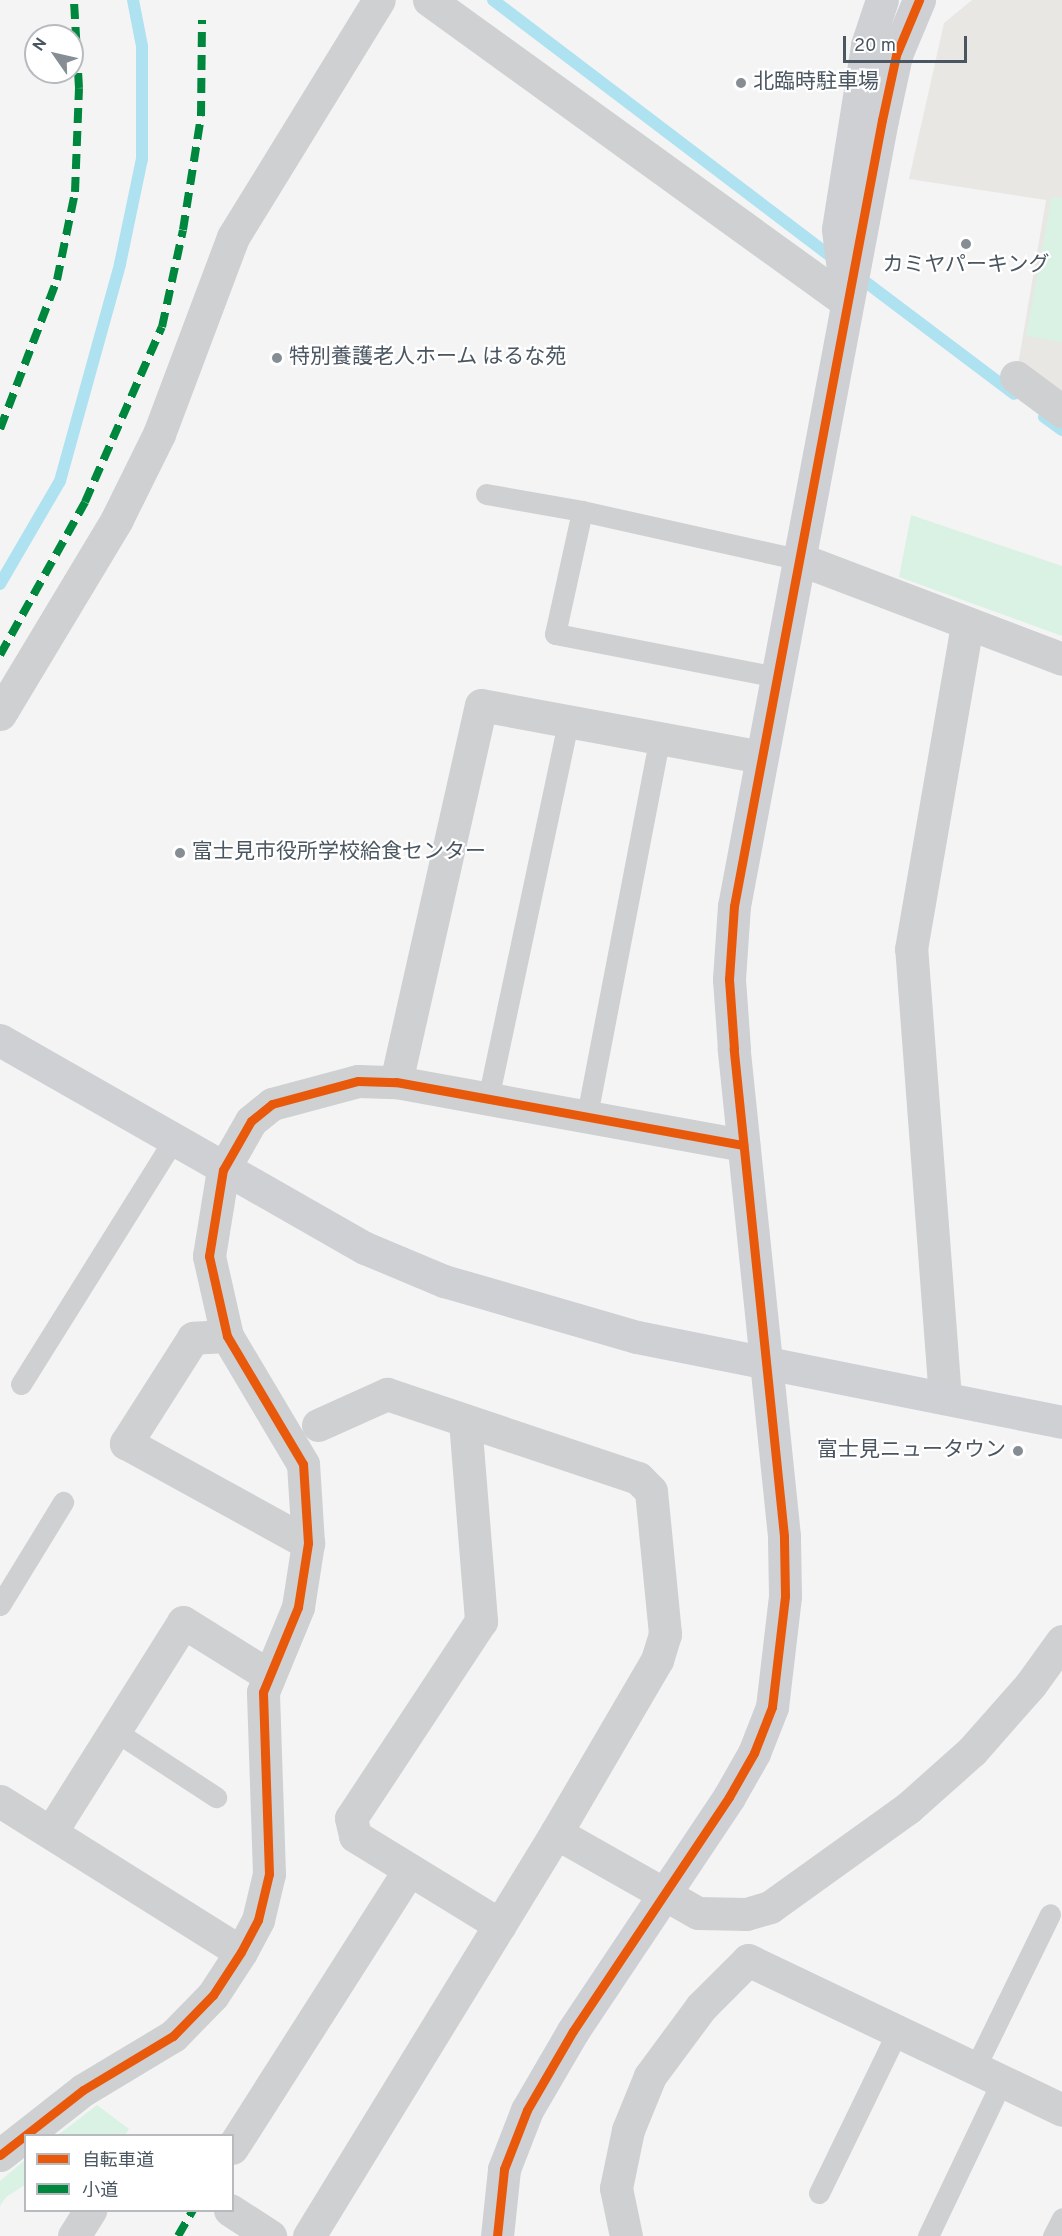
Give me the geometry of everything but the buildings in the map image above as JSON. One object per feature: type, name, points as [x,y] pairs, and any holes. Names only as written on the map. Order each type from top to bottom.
[{"type":"street","points":[[0,714],[117,519],[138,477],[159,434],[233,237],[379,0]]},
{"type":"street","points":[[429,0],[847,302]]},
{"type":"street","points":[[847,302],[838,229],[867,45],[882,0]]},
{"type":"street","points":[[497,2236],[504,2169],[527,2110],[573,2031],[666,1897],[744,1770],[772,1707],[786,1596],[784,1536],[743,1145],[729,978],[734,906],[761,757],[802,560],[847,302],[896,55],[919,0]]},
{"type":"street","points":[[1016,377],[1062,411]]},
{"type":"street","points":[[802,560],[1062,659]]},
{"type":"street","points":[[945,1398],[911,949],[967,624]]},
{"type":"street","points":[[396,1082],[481,705],[659,740],[761,757]]},
{"type":"street","points":[[0,1040],[173,1141],[365,1248],[444,1281],[636,1337],[765,1365],[1062,1422]]},
{"type":"street","points":[[27,2134],[83,2091],[173,2036],[213,1995],[241,1952],[258,1920],[269,1874],[263,1692],[268,1675],[298,1607],[308,1543],[303,1464],[227,1336],[210,1256],[224,1170],[252,1121],[272,1104],[358,1081],[396,1082],[743,1145]]},
{"type":"street","points":[[227,1336],[193,1338],[126,1443],[308,1543]]},
{"type":"street","points":[[309,2236],[556,1833],[657,1660],[664,1634],[651,1491],[639,1478],[387,1394],[318,1425]]},
{"type":"street","points":[[465,1421],[481,1621],[351,1818],[354,1836],[500,1924]]},
{"type":"street","points":[[51,1832],[183,1622],[268,1675]]},
{"type":"street","points":[[556,1833],[698,1913],[746,1914],[770,1907],[908,1808],[972,1751],[1031,1684],[1062,1641]]},
{"type":"street","points":[[0,1801],[241,1952]]},
{"type":"street","points":[[234,2145],[409,1870]]},
{"type":"street","points":[[626,2236],[616,2188],[628,2130],[650,2076],[701,2007],[748,1960],[746,1914]]},
{"type":"street","points":[[748,1960],[1062,2110]]},
{"type":"street","points":[[0,2155],[24,2136]]},
{"type":"street","points":[[74,2236],[89,2212]]},
{"type":"street","points":[[232,2212],[270,2236]]},
{"type":"lane","points":[[486,494],[582,511],[802,560]]},
{"type":"lane","points":[[582,511],[555,634],[777,677]]},
{"type":"lane","points":[[488,1099],[568,722]]},
{"type":"lane","points":[[587,1115],[659,740]]},
{"type":"lane","points":[[21,1384],[173,1141]]},
{"type":"lane","points":[[0,1605],[63,1502]]},
{"type":"lane","points":[[115,1731],[216,1797]]},
{"type":"lane","points":[[928,2236],[1050,1914]]},
{"type":"lane","points":[[819,2193],[898,2030]]},
{"type":"lane","points":[[1053,2236],[1062,2218]]},
{"type":"shaded area","points":[[972,0],[1062,0],[1062,398],[1018,365],[1046,200],[909,179],[944,23]]},
{"type":"green space","points":[[1052,197],[1062,198],[1062,342],[1026,336]]},
{"type":"green space","points":[[911,515],[1062,566],[1062,636],[899,577]]},
{"type":"green space","points":[[97,2105],[129,2129],[126,2134],[59,2134]]},
{"type":"green space","points":[[24,2161],[24,2186],[6,2197],[0,2206],[0,2181]]},
{"type":"waterway","points":[[0,584],[60,481],[120,264],[142,159],[142,46],[133,0]]},
{"type":"waterway","points":[[493,0],[836,260]]},
{"type":"waterway","points":[[855,274],[1014,394]]},
{"type":"waterway","points":[[1044,417],[1062,430]]},
{"type":"marked path","points":[[0,429],[57,280],[75,192],[79,88],[74,0]]},
{"type":"marked path","points":[[0,655],[85,502],[162,327],[183,230],[201,116],[202,20]]},
{"type":"marked path","points":[[178,2236],[192,2212]]},
{"type":"cycle path","points":[[497,2236],[504,2169],[527,2110],[573,2031],[729,1797],[754,1753],[772,1707],[785,1596],[784,1536],[734,1049],[729,979],[734,906],[882,120],[896,55],[919,0]]},
{"type":"cycle path","points":[[27,2134],[83,2090],[173,2036],[213,1995],[241,1952],[258,1920],[269,1874],[263,1692],[298,1607],[308,1543],[303,1464],[227,1336],[209,1256],[223,1170],[251,1121],[272,1104],[358,1081],[396,1082],[743,1145]]},
{"type":"cycle path","points":[[0,2155],[24,2136]]},
{"type":"place","name":"北臨時駐車場","points":[[741,83]]},
{"type":"place","name":"カミヤパーキング","points":[[966,244]]},
{"type":"place","name":"特別養護老人ホーム はるな苑","points":[[277,358]]},
{"type":"place","name":"富士見市役所学校給食センター","points":[[180,853]]},
{"type":"place","name":"富士見ニュータウン","points":[[1018,1451]]}]
